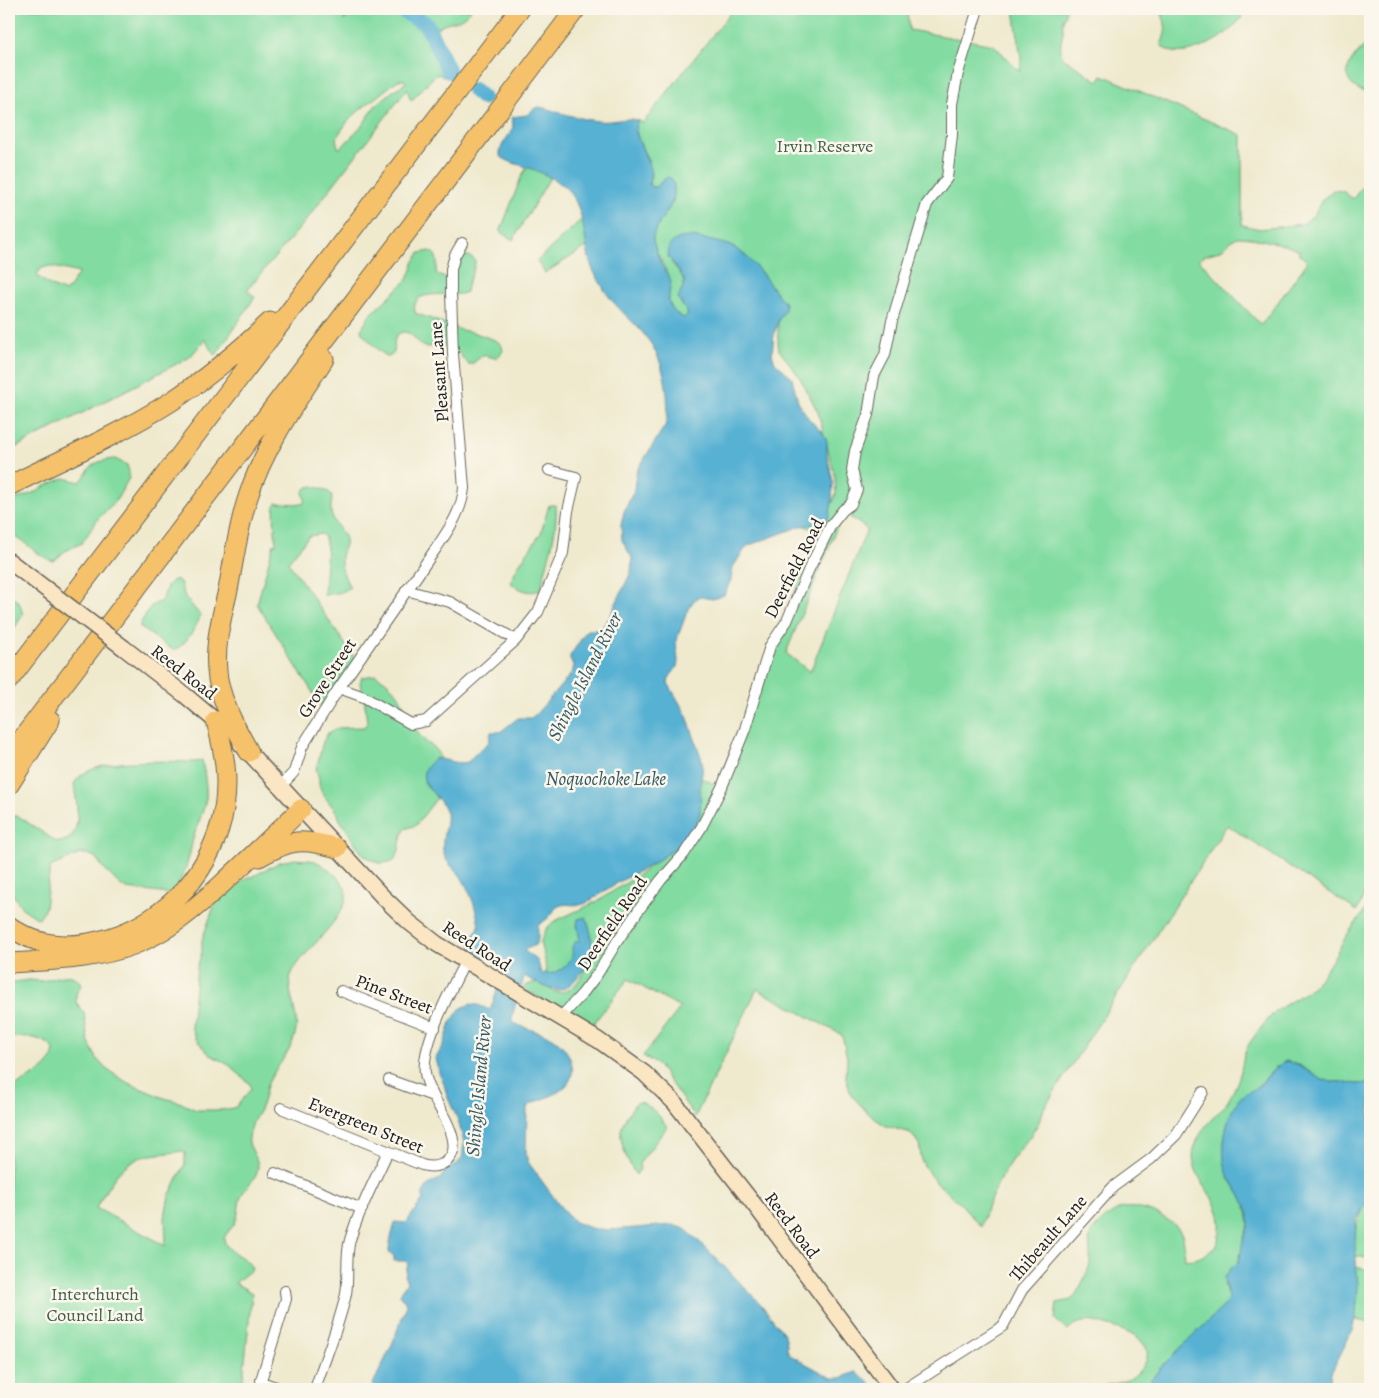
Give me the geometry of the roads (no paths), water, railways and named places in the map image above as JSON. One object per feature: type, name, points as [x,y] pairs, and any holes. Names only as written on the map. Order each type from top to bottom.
[{"type":"highway","points":[[9,680],[520,9]]},
{"type":"highway","points":[[9,756],[576,9]]},
{"type":"highway","points":[[249,752],[224,703],[218,678],[216,652],[248,497],[256,473],[278,433],[344,329],[384,260]]},
{"type":"highway","points":[[9,486],[129,425],[185,392],[230,359],[309,285]]},
{"type":"highway","points":[[9,785],[70,691],[110,622]]},
{"type":"highway","points":[[9,668],[37,643]]},
{"type":"highway","points":[[9,926],[24,936],[50,945],[81,944],[108,939],[133,929],[154,917],[174,901],[190,884],[203,864],[215,842],[222,817],[226,794],[227,769],[216,721]]},
{"type":"highway","points":[[9,963],[93,956],[138,943],[154,936],[184,917],[241,867],[302,809]]},
{"type":"highway","points":[[241,867],[280,846],[296,841],[315,841],[337,848]]},
{"type":"street","name":"Deerfield Road","points":[[560,1018],[598,973],[638,911],[661,880],[684,854],[701,828],[722,787],[745,729],[770,646],[787,621],[808,569],[831,525],[843,510],[851,504],[857,490],[852,470],[855,451],[868,415],[874,376],[885,355],[892,321],[927,204],[946,178],[952,135],[952,104],[958,74],[978,9]]},
{"type":"street","name":"Pleasant Lane","points":[[462,243],[451,269],[451,292],[453,354],[464,488],[462,502]]},
{"type":"street","points":[[339,688],[364,697],[411,724],[426,721],[516,640],[538,612],[563,553],[568,511],[576,477],[548,470]]},
{"type":"street","name":"Grove Street","points":[[281,786],[294,772],[302,747],[339,688],[451,525],[462,502]]},
{"type":"street","name":"Reed Road","points":[[9,561],[216,721],[249,752],[382,896],[409,922],[437,944],[465,962],[598,1040],[644,1073],[674,1102],[760,1212],[892,1389]]},
{"type":"street","points":[[406,590],[450,602],[516,640]]},
{"type":"street","points":[[433,1096],[425,1073],[424,1063],[435,1028],[465,962]]},
{"type":"street","name":"Pine Street","points":[[341,991],[435,1028]]},
{"type":"street","points":[[388,1080],[433,1096]]},
{"type":"street","name":"Thibeault Lane","points":[[905,1389],[1003,1326],[1022,1290],[1113,1187],[1151,1159],[1176,1135],[1203,1092]]},
{"type":"street","name":"Evergreen Street","points":[[281,1108],[427,1167],[441,1165],[450,1158],[454,1143],[450,1128],[433,1096]]},
{"type":"street","points":[[315,1389],[344,1301],[348,1276],[349,1247],[362,1209],[388,1151]]},
{"type":"street","points":[[274,1172],[362,1209]]},
{"type":"street","points":[[282,1389],[264,1383],[261,1380],[286,1299],[285,1291]]},
{"type":"water","name":"Noquochoke Lake","points":[[540,107],[591,120],[637,120],[636,133],[651,170],[649,185],[657,187],[668,177],[672,179],[674,187],[671,205],[656,230],[653,239],[661,264],[670,278],[669,301],[672,309],[677,314],[683,318],[688,315],[678,298],[684,284],[684,279],[668,256],[669,246],[674,241],[685,237],[693,237],[735,248],[756,266],[785,303],[785,310],[779,319],[774,334],[772,354],[775,362],[792,378],[798,402],[809,419],[823,433],[827,441],[827,454],[833,482],[829,517],[824,523],[801,526],[747,546],[733,567],[731,580],[724,595],[713,599],[700,597],[695,599],[688,609],[676,642],[677,667],[669,678],[668,683],[687,716],[702,760],[700,813],[691,831],[672,851],[586,903],[560,905],[557,907],[549,917],[538,925],[537,943],[524,951],[535,958],[541,973],[555,972],[563,968],[572,956],[573,943],[580,940],[577,925],[578,919],[586,917],[590,928],[592,945],[588,960],[580,974],[568,986],[557,990],[545,987],[524,976],[513,1013],[512,1022],[551,1037],[558,1042],[568,1055],[572,1070],[571,1077],[561,1090],[550,1097],[529,1105],[527,1108],[526,1155],[528,1162],[566,1214],[575,1222],[591,1228],[609,1230],[673,1225],[685,1229],[760,1303],[785,1335],[790,1355],[832,1378],[841,1378],[856,1372],[867,1380],[874,1389],[376,1389],[373,1384],[391,1347],[406,1307],[405,1301],[401,1298],[400,1294],[407,1282],[405,1277],[408,1263],[405,1261],[394,1261],[394,1256],[389,1252],[395,1222],[406,1223],[423,1199],[423,1193],[428,1185],[441,1178],[445,1171],[456,1165],[462,1158],[464,1143],[458,1120],[439,1073],[436,1058],[444,1044],[451,1022],[460,1009],[470,1004],[490,1010],[500,974],[497,961],[491,958],[480,958],[472,948],[470,940],[479,927],[475,908],[463,880],[444,855],[443,843],[446,814],[441,803],[424,780],[424,773],[434,759],[459,763],[468,762],[489,742],[491,732],[500,732],[518,718],[531,718],[572,673],[574,666],[570,656],[587,630],[597,630],[609,618],[631,572],[632,558],[622,540],[621,525],[624,512],[634,490],[636,472],[666,424],[668,407],[666,390],[658,357],[646,336],[613,302],[594,272],[590,262],[580,212],[572,195],[559,182],[500,156],[501,147],[512,130],[512,117],[527,115],[535,108]]},
{"type":"water","points":[[1286,1061],[1299,1065],[1322,1080],[1358,1084],[1370,1083],[1370,1192],[1368,1201],[1356,1220],[1355,1246],[1358,1286],[1356,1315],[1352,1331],[1331,1373],[1328,1389],[1144,1389],[1162,1366],[1226,1304],[1228,1297],[1224,1278],[1232,1267],[1238,1263],[1249,1223],[1246,1205],[1226,1170],[1224,1148],[1227,1124],[1236,1103],[1242,1096],[1259,1085]]},
{"type":"waterway","name":"Shingle Island River","points":[[400,9],[426,24],[449,71]]},
{"type":"waterway","name":"Shingle Island River","points":[[474,90],[483,98]]},
{"type":"park label","name":"Irvin Reserve","points":[[825,146]]},
{"type":"park label","name":"Interchurch Council Land","points":[[95,1304]]}]
